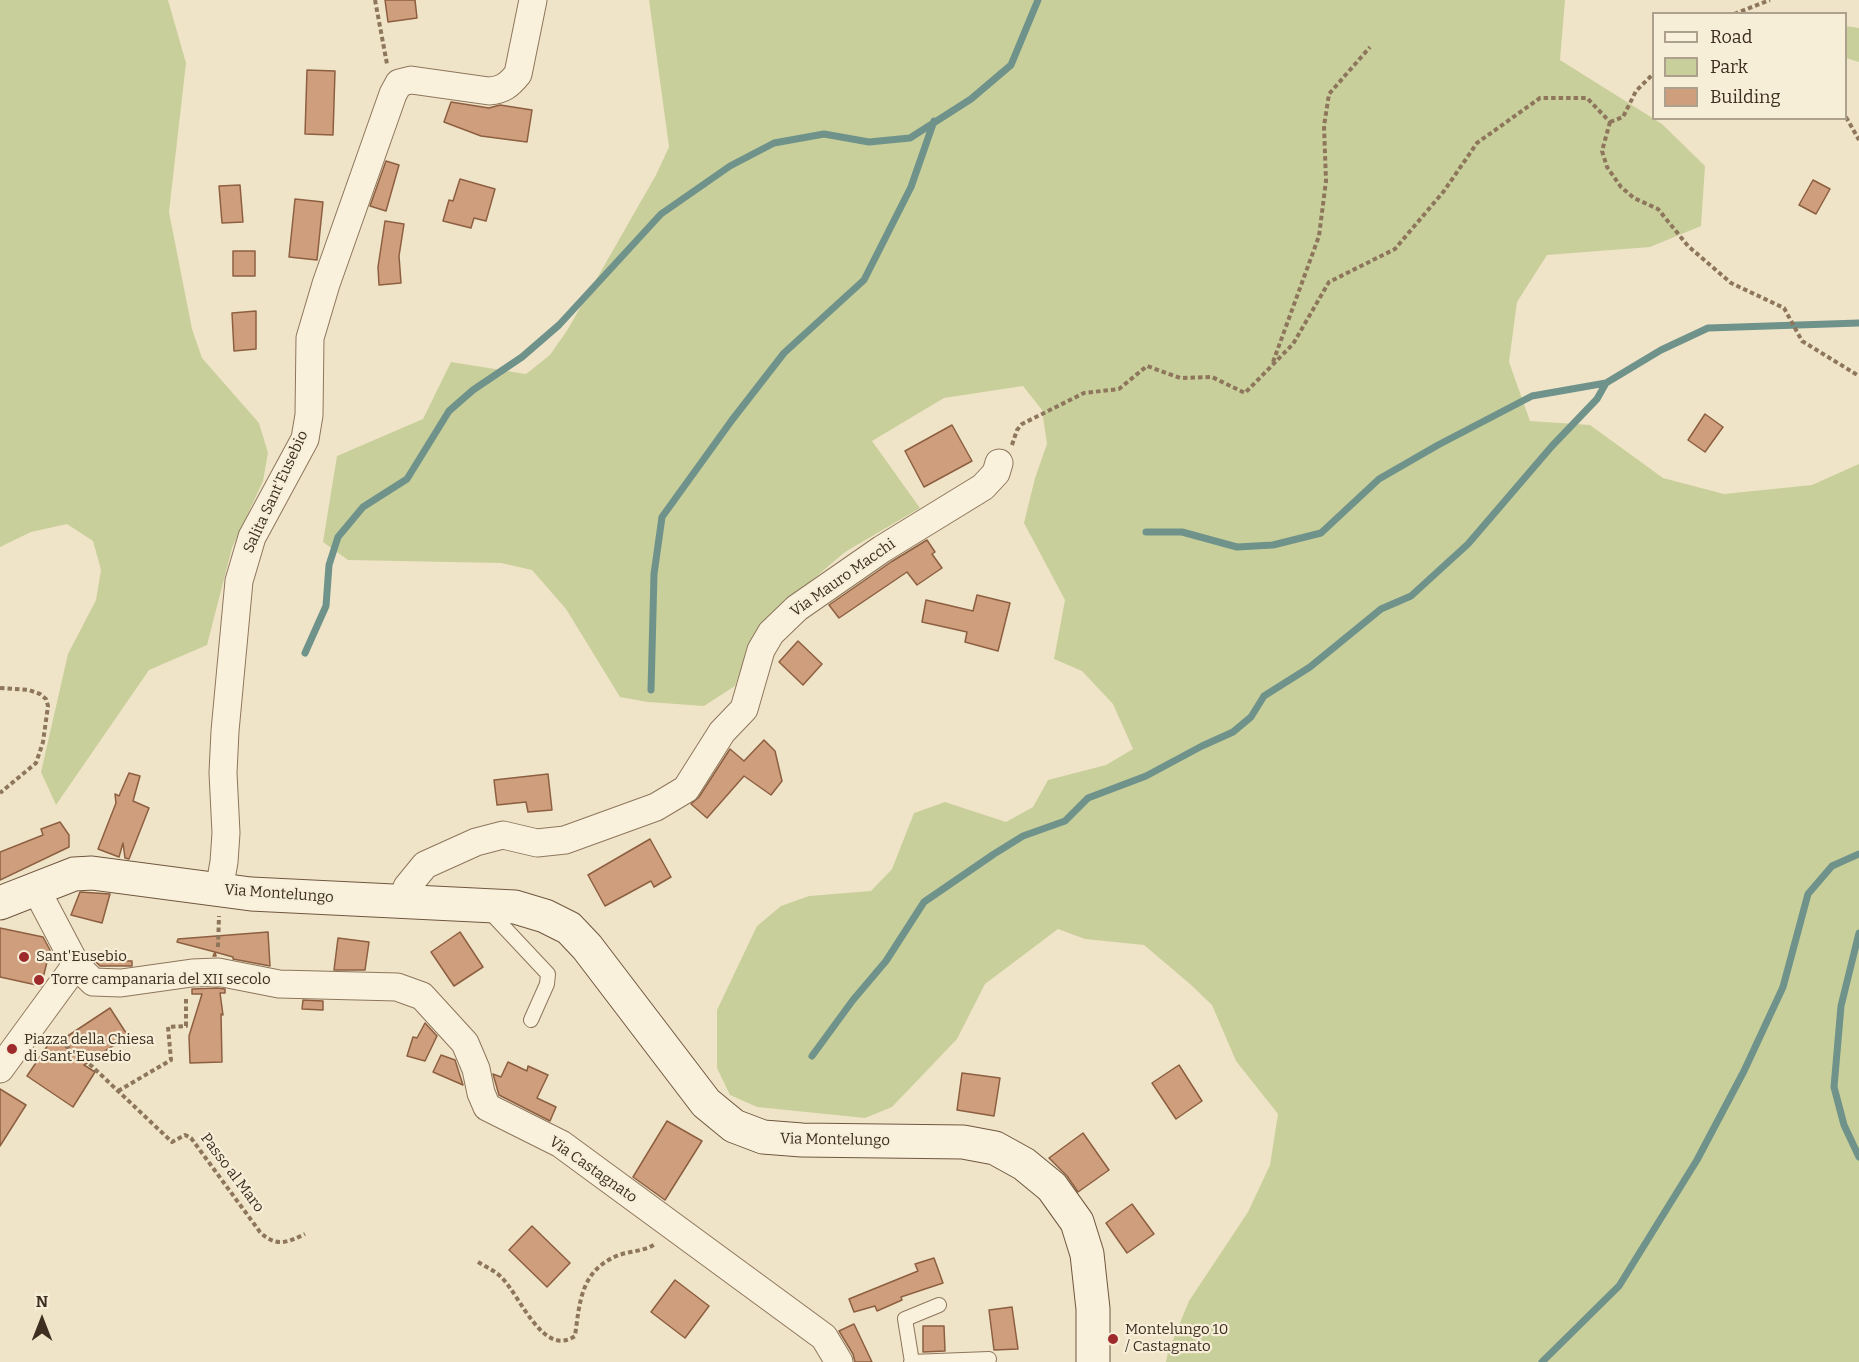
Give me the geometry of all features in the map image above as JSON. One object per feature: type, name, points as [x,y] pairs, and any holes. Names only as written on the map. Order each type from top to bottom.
[{"type":"street","points":[[393,94],[399,83],[411,80],[489,91],[501,90],[518,74],[533,0]]},
{"type":"street","name":"Salita Sant'Eusebio","points":[[219,890],[226,833],[223,773],[225,731],[239,581],[252,537],[304,438],[309,415],[310,338],[326,284],[393,94]]},
{"type":"street","name":"Via Mauro Macchi","points":[[403,901],[407,887],[425,865],[476,842],[502,835],[537,843],[565,840],[656,807],[686,789],[722,732],[744,710],[761,650],[771,633],[796,608],[882,549],[983,487],[996,473],[999,463]]},
{"type":"street","name":"Via Montelungo","points":[[36,889],[74,874],[92,873],[251,894],[514,908],[545,916],[569,928],[602,966],[706,1103],[734,1126],[763,1137],[802,1140],[963,1142],[994,1148],[1024,1164],[1052,1187],[1077,1222],[1087,1254],[1093,1309],[1093,1362]]},
{"type":"street","points":[[0,903],[36,889],[85,973],[53,996],[0,1069]]},
{"type":"street","name":"Via Castagnato","points":[[85,973],[121,983],[218,972],[279,984],[397,987],[422,996],[465,1043],[476,1069],[481,1094],[487,1107],[561,1144],[824,1337],[839,1362]]},
{"type":"lane","points":[[484,906],[548,974],[547,984],[531,1020]]},
{"type":"lane","points":[[939,1305],[905,1319],[912,1362],[989,1359]]},
{"type":"path","points":[[375,0],[393,94]]},
{"type":"path","points":[[1739,12],[1770,0]]},
{"type":"path","points":[[1272,366],[1319,236],[1326,181],[1324,126],[1329,94],[1370,47]]},
{"type":"path","points":[[1610,122],[1623,117],[1636,91],[1652,74]]},
{"type":"path","points":[[999,463],[1011,447],[1017,430],[1022,424],[1084,393],[1119,389],[1147,366],[1180,378],[1212,377],[1245,393],[1293,344],[1329,282],[1395,249],[1444,191],[1477,143],[1499,126],[1540,98],[1587,98],[1610,122]]},
{"type":"path","points":[[1847,120],[1859,140]]},
{"type":"path","points":[[1610,122],[1602,151],[1607,167],[1621,187],[1634,198],[1658,209],[1688,246],[1731,283],[1784,308],[1802,341],[1859,376]]},
{"type":"path","points":[[0,688],[29,690],[40,694],[46,699],[48,706],[43,742],[36,764],[0,793]]},
{"type":"path","points":[[218,972],[219,890]]},
{"type":"path","points":[[118,1092],[171,1060],[168,1027],[186,1026],[186,974]]},
{"type":"path","name":"Passo al Maro","points":[[32,1024],[80,1055],[172,1142],[185,1135],[191,1138],[268,1240],[280,1242],[293,1240],[305,1234]]},
{"type":"path","points":[[478,1262],[501,1277],[544,1335],[556,1341],[566,1342],[575,1336],[579,1306],[590,1274],[601,1264],[619,1255],[651,1247],[659,1242],[671,1226]]},
{"type":"green space","points":[[0,0],[168,0],[186,63],[169,212],[192,329],[202,358],[259,423],[268,453],[263,481],[232,548],[207,645],[149,670],[56,805],[41,772],[68,654],[96,600],[101,570],[93,541],[67,524],[31,532],[0,547]]},
{"type":"green space","points":[[649,0],[1565,0],[1560,60],[1652,118],[1652,120],[1662,124],[1705,166],[1701,226],[1650,247],[1547,255],[1517,302],[1509,362],[1530,421],[1590,425],[1663,478],[1724,494],[1812,485],[1859,464],[1859,1362],[1166,1362],[1189,1301],[1248,1212],[1270,1165],[1278,1114],[1236,1061],[1212,1005],[1144,945],[1085,939],[1058,929],[985,984],[957,1039],[892,1107],[865,1118],[757,1107],[730,1095],[717,1068],[717,1010],[757,926],[781,906],[809,896],[871,891],[892,869],[914,813],[945,802],[1006,822],[1033,807],[1048,780],[1106,765],[1133,749],[1113,704],[1082,671],[1054,659],[1065,600],[1024,523],[1035,478],[1047,444],[1042,410],[1023,386],[944,398],[872,441],[920,508],[845,552],[784,604],[750,643],[735,686],[704,706],[648,702],[620,697],[566,609],[532,570],[501,563],[348,560],[323,542],[337,456],[423,419],[451,362],[526,374],[550,355],[568,329],[656,175],[669,147]]},
{"type":"green space","points":[[1847,26],[1859,28],[1859,62],[1847,58]]},
{"type":"building","points":[[385,0],[415,0],[417,18],[388,22]]},
{"type":"building","points":[[307,70],[335,71],[333,135],[305,134]]},
{"type":"building","points":[[451,102],[489,108],[500,105],[532,110],[527,142],[481,136],[444,122]]},
{"type":"building","points":[[386,161],[399,165],[386,211],[370,206]]},
{"type":"building","points":[[460,179],[495,189],[486,221],[474,218],[471,228],[443,221],[449,200],[453,201]]},
{"type":"building","points":[[1813,180],[1830,189],[1816,214],[1799,205]]},
{"type":"building","points":[[240,185],[243,222],[222,223],[219,186]]},
{"type":"building","points":[[295,199],[323,202],[317,260],[289,257]]},
{"type":"building","points":[[385,221],[404,224],[399,256],[401,283],[379,285],[378,267]]},
{"type":"building","points":[[233,251],[255,251],[255,276],[233,276]]},
{"type":"building","points":[[256,311],[256,349],[234,351],[232,313]]},
{"type":"building","points":[[1705,414],[1723,427],[1705,452],[1688,440]]},
{"type":"building","points":[[952,425],[972,461],[924,487],[905,451]]},
{"type":"building","points":[[927,540],[935,552],[932,554],[942,568],[917,585],[907,572],[839,618],[829,605],[891,562]]},
{"type":"building","points":[[977,595],[1010,603],[998,651],[965,642],[967,632],[922,622],[926,600],[973,611]]},
{"type":"building","points":[[798,641],[822,664],[803,685],[779,662]]},
{"type":"building","points":[[764,740],[775,751],[782,781],[771,795],[744,776],[707,818],[691,804],[699,797],[730,749],[744,761]]},
{"type":"building","points":[[129,773],[140,776],[133,801],[149,808],[129,859],[125,858],[123,843],[119,857],[98,849],[116,803],[115,794],[119,796]]},
{"type":"building","points":[[548,774],[552,810],[528,812],[526,802],[497,805],[494,780]]},
{"type":"building","points":[[60,822],[69,835],[69,847],[0,880],[0,852],[43,835],[41,829]]},
{"type":"building","points":[[650,839],[671,877],[654,887],[651,881],[605,906],[588,875]]},
{"type":"building","points":[[80,892],[110,894],[102,923],[71,915]]},
{"type":"building","name":"Sant'Eusebio","points":[[0,928],[43,937],[50,950],[41,986],[0,977]]},
{"type":"building","points":[[268,932],[270,966],[233,959],[233,957],[177,942],[178,939]]},
{"type":"building","points":[[460,932],[483,967],[454,986],[431,952]]},
{"type":"building","points":[[338,938],[369,942],[365,970],[334,970]]},
{"type":"building","points":[[94,960],[132,961],[132,966],[100,966]]},
{"type":"building","points":[[192,989],[225,989],[225,993],[220,993],[223,1015],[221,1014],[222,1062],[190,1063],[189,1036],[202,994],[192,994]]},
{"type":"building","points":[[303,1000],[323,1001],[323,1010],[302,1009]]},
{"type":"building","points":[[110,1008],[128,1036],[84,1065],[95,1072],[73,1107],[27,1076],[50,1042],[54,1045]]},
{"type":"building","points":[[425,1023],[437,1036],[425,1061],[407,1056],[413,1037],[417,1038]]},
{"type":"building","points":[[441,1055],[455,1060],[463,1085],[433,1072]]},
{"type":"building","points":[[508,1062],[527,1071],[528,1066],[548,1075],[537,1098],[556,1107],[550,1121],[499,1095],[493,1074],[501,1077]]},
{"type":"building","points":[[1179,1065],[1202,1101],[1176,1119],[1152,1083]]},
{"type":"building","points":[[962,1073],[1000,1078],[994,1116],[957,1110]]},
{"type":"building","points":[[0,1089],[26,1105],[0,1146]]},
{"type":"building","points":[[667,1121],[702,1141],[665,1200],[633,1177]]},
{"type":"building","points":[[1083,1133],[1109,1170],[1078,1192],[1067,1176],[1049,1158]]},
{"type":"building","points":[[1132,1204],[1154,1234],[1127,1253],[1106,1223]]},
{"type":"building","points":[[532,1226],[570,1263],[547,1287],[509,1250]]},
{"type":"building","points":[[934,1258],[943,1283],[901,1297],[902,1300],[877,1311],[875,1306],[854,1312],[849,1299],[918,1271],[915,1264]]},
{"type":"building","points":[[675,1280],[709,1306],[685,1338],[651,1312]]},
{"type":"building","points":[[1012,1307],[1018,1349],[994,1350],[989,1310]]},
{"type":"building","points":[[854,1324],[872,1362],[855,1362],[853,1354],[839,1331]]},
{"type":"building","points":[[923,1326],[944,1326],[945,1351],[923,1352]]},
{"type":"waterway","points":[[305,653],[326,606],[329,565],[338,537],[363,507],[407,479],[449,411],[473,390],[522,357],[559,325],[661,214],[730,166],[774,143],[824,134],[869,142],[910,138],[971,99],[1011,65],[1038,0]]},
{"type":"waterway","points":[[651,690],[654,574],[662,517],[784,353],[864,280],[911,187],[934,121]]},
{"type":"waterway","points":[[1146,532],[1182,532],[1237,547],[1273,545],[1321,533],[1379,479],[1532,396],[1606,383],[1661,350],[1708,328],[1859,323]]},
{"type":"waterway","points":[[812,1056],[853,1000],[886,961],[924,902],[1023,836],[1065,821],[1088,798],[1146,776],[1233,732],[1251,717],[1264,696],[1310,667],[1381,609],[1411,596],[1468,544],[1552,446],[1597,399],[1606,383]]},
{"type":"waterway","points":[[1542,1362],[1619,1286],[1697,1160],[1744,1071],[1783,987],[1808,894],[1832,866],[1859,854]]},
{"type":"waterway","points":[[1859,933],[1841,1006],[1834,1087],[1844,1125],[1859,1157]]},
{"type":"place","name":"Sant'Eusebio","points":[[24,957]]},
{"type":"place","name":"Torre campanaria del XII secolo","points":[[39,980]]},
{"type":"place","name":"Piazza della Chiesa di Sant'Eusebio","points":[[12,1049]]},
{"type":"place","name":"Montelungo 10 / Castagnato","points":[[1113,1339]]}]
